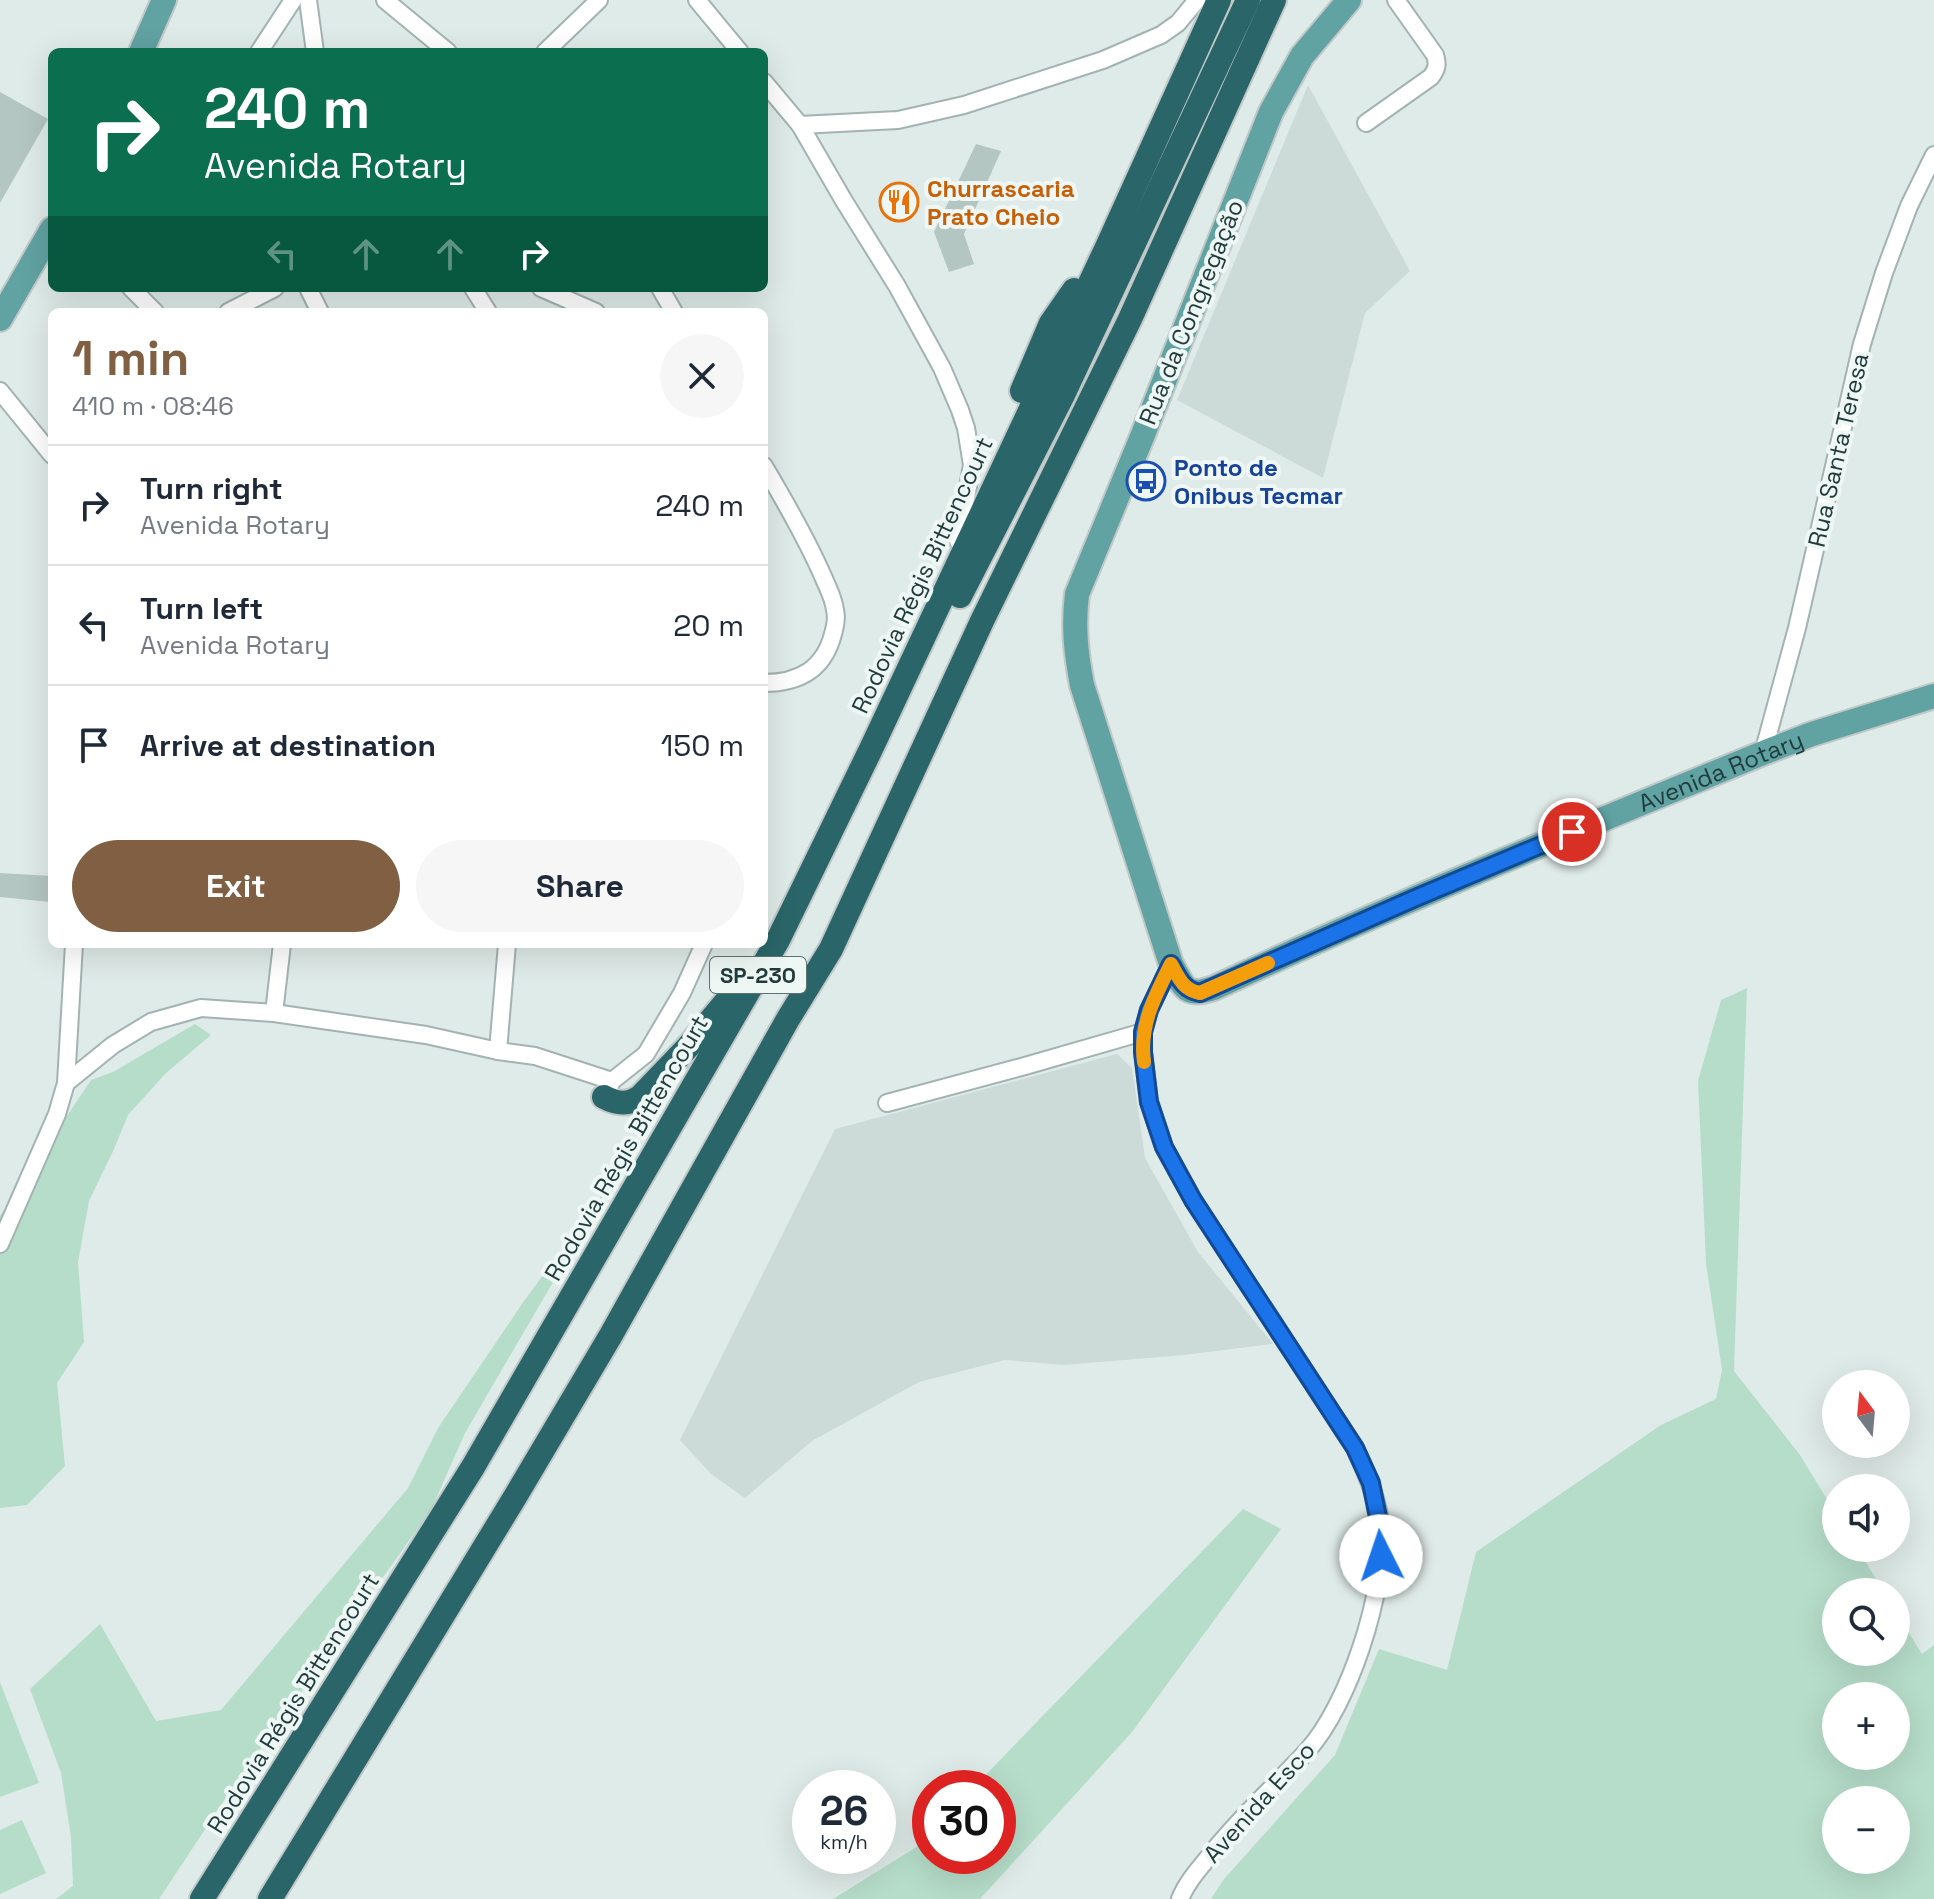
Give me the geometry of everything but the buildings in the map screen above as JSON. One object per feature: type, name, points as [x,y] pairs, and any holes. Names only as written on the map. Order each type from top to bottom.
[{"type":"highway","name":"Rodovia Régis Bittencourt","points":[[202,1899],[473,1467],[778,940],[940,603],[1219,0]]},
{"type":"highway","points":[[871,749],[964,588],[1063,395],[1248,0]]},
{"type":"highway","name":"SP-230","points":[[270,1899],[611,1335],[788,1019],[831,949],[982,621],[1130,319],[1274,0]]},
{"type":"highway","points":[[940,603],[958,541],[1051,323],[1075,288],[1138,139],[1181,83]]},
{"type":"highway","points":[[608,1089],[614,1102],[627,1103],[640,1097],[688,1047],[778,940]]},
{"type":"main road","points":[[143,48],[164,0]]},
{"type":"main road","name":"Rua da Congregação","points":[[1171,964],[1082,685],[1075,651],[1077,594],[1271,112],[1302,56],[1349,0]]},
{"type":"main road","points":[[0,319],[42,265],[48,243]]},
{"type":"main road","name":"Avenida Rotary","points":[[1171,964],[1184,987],[1200,993],[1466,876],[1763,753],[1812,734],[1934,696]]},
{"type":"street","points":[[262,48],[293,0]]},
{"type":"street","points":[[308,0],[314,48]]},
{"type":"street","points":[[385,0],[443,48]]},
{"type":"street","points":[[549,48],[599,0]]},
{"type":"street","points":[[697,0],[737,48]]},
{"type":"street","points":[[800,125],[898,120],[964,105],[1103,60],[1161,35],[1178,23],[1197,0]]},
{"type":"street","points":[[1366,123],[1431,77],[1438,63],[1396,0]]},
{"type":"street","points":[[768,87],[800,125],[897,286],[942,368],[960,410],[972,465],[958,541]]},
{"type":"street","name":"Rua Santa Teresa","points":[[1763,753],[1797,628],[1862,344],[1909,206],[1934,155]]},
{"type":"street","points":[[135,292],[151,308]]},
{"type":"street","points":[[236,308],[267,292]]},
{"type":"street","points":[[550,292],[587,308]]},
{"type":"street","points":[[0,391],[48,450]]},
{"type":"street","points":[[768,473],[817,562],[836,610],[830,645],[819,665],[787,681],[768,683]]},
{"type":"street","points":[[0,1244],[57,1114],[66,1083],[74,948]]},
{"type":"street","points":[[274,1013],[282,948]]},
{"type":"street","points":[[498,1051],[507,948]]},
{"type":"street","points":[[66,1083],[113,1045],[151,1022],[201,1008],[274,1013],[426,1035],[535,1056],[608,1089],[646,1054],[682,993],[702,948]]},
{"type":"street","name":"Avenida Esco","points":[[1171,964],[1149,1010],[1143,1032],[1149,1102],[1164,1147],[1193,1200],[1355,1448],[1371,1483],[1380,1527],[1381,1556],[1373,1611],[1352,1672],[1331,1716],[1310,1748],[1223,1838],[1180,1899]]},
{"type":"street","points":[[887,1103],[1143,1032]]},
{"type":"shaded area","points":[[1308,85],[1410,271],[1365,313],[1323,478],[1177,400]]},
{"type":"shaded area","points":[[1117,1054],[1132,1068],[1145,1158],[1198,1252],[1273,1344],[1065,1365],[1005,1360],[919,1382],[812,1441],[745,1498],[711,1474],[680,1440],[835,1129]]},
{"type":"green space","points":[[1747,988],[1734,1371],[1800,1455],[1822,1491],[1822,1562],[1866,1562],[1875,1578],[1822,1578],[1822,1666],[1910,1666],[1910,1635],[1922,1654],[1934,1645],[1934,1899],[1211,1899],[1224,1879],[1335,1755],[1379,1649],[1447,1670],[1476,1552],[1661,1425],[1716,1399],[1722,1370],[1706,1263],[1698,1081],[1721,1000]]},
{"type":"green space","points":[[195,1024],[211,1035],[166,1073],[128,1115],[89,1201],[78,1262],[84,1342],[57,1383],[65,1466],[27,1505],[0,1508],[0,1216],[91,1080],[113,1072]]},
{"type":"green space","points":[[612,1181],[465,1433],[431,1510],[231,1790],[159,1899],[56,1899],[73,1886],[71,1837],[61,1773],[30,1689],[100,1624],[156,1721],[221,1710],[408,1488],[438,1428],[524,1301]]},
{"type":"green space","points":[[1243,1509],[1281,1529],[1132,1732],[1016,1859],[1016,1770],[990,1770]]},
{"type":"green space","points":[[0,1682],[39,1783],[0,1797]]},
{"type":"green space","points":[[22,1820],[46,1873],[0,1894],[0,1830]]},
{"type":"green space","points":[[912,1850],[912,1874],[1003,1874],[980,1899],[833,1899],[873,1874],[896,1874],[896,1860]]},
{"type":"slow traffic","points":[[1144,1062],[1143,1032],[1149,1010],[1171,964],[1184,987],[1200,993],[1268,963]]},
{"type":"place","name":"Churrascaria Prato Cheio","points":[[899,202]]},
{"type":"place","name":"Ponto de Onibus Tecmar","points":[[1146,481]]},
{"type":"route","points":[[1381,1556],[1380,1527],[1371,1483],[1355,1448],[1193,1200],[1164,1147],[1149,1102],[1143,1032],[1149,1010],[1171,964],[1184,987],[1200,993],[1572,832]]}]
